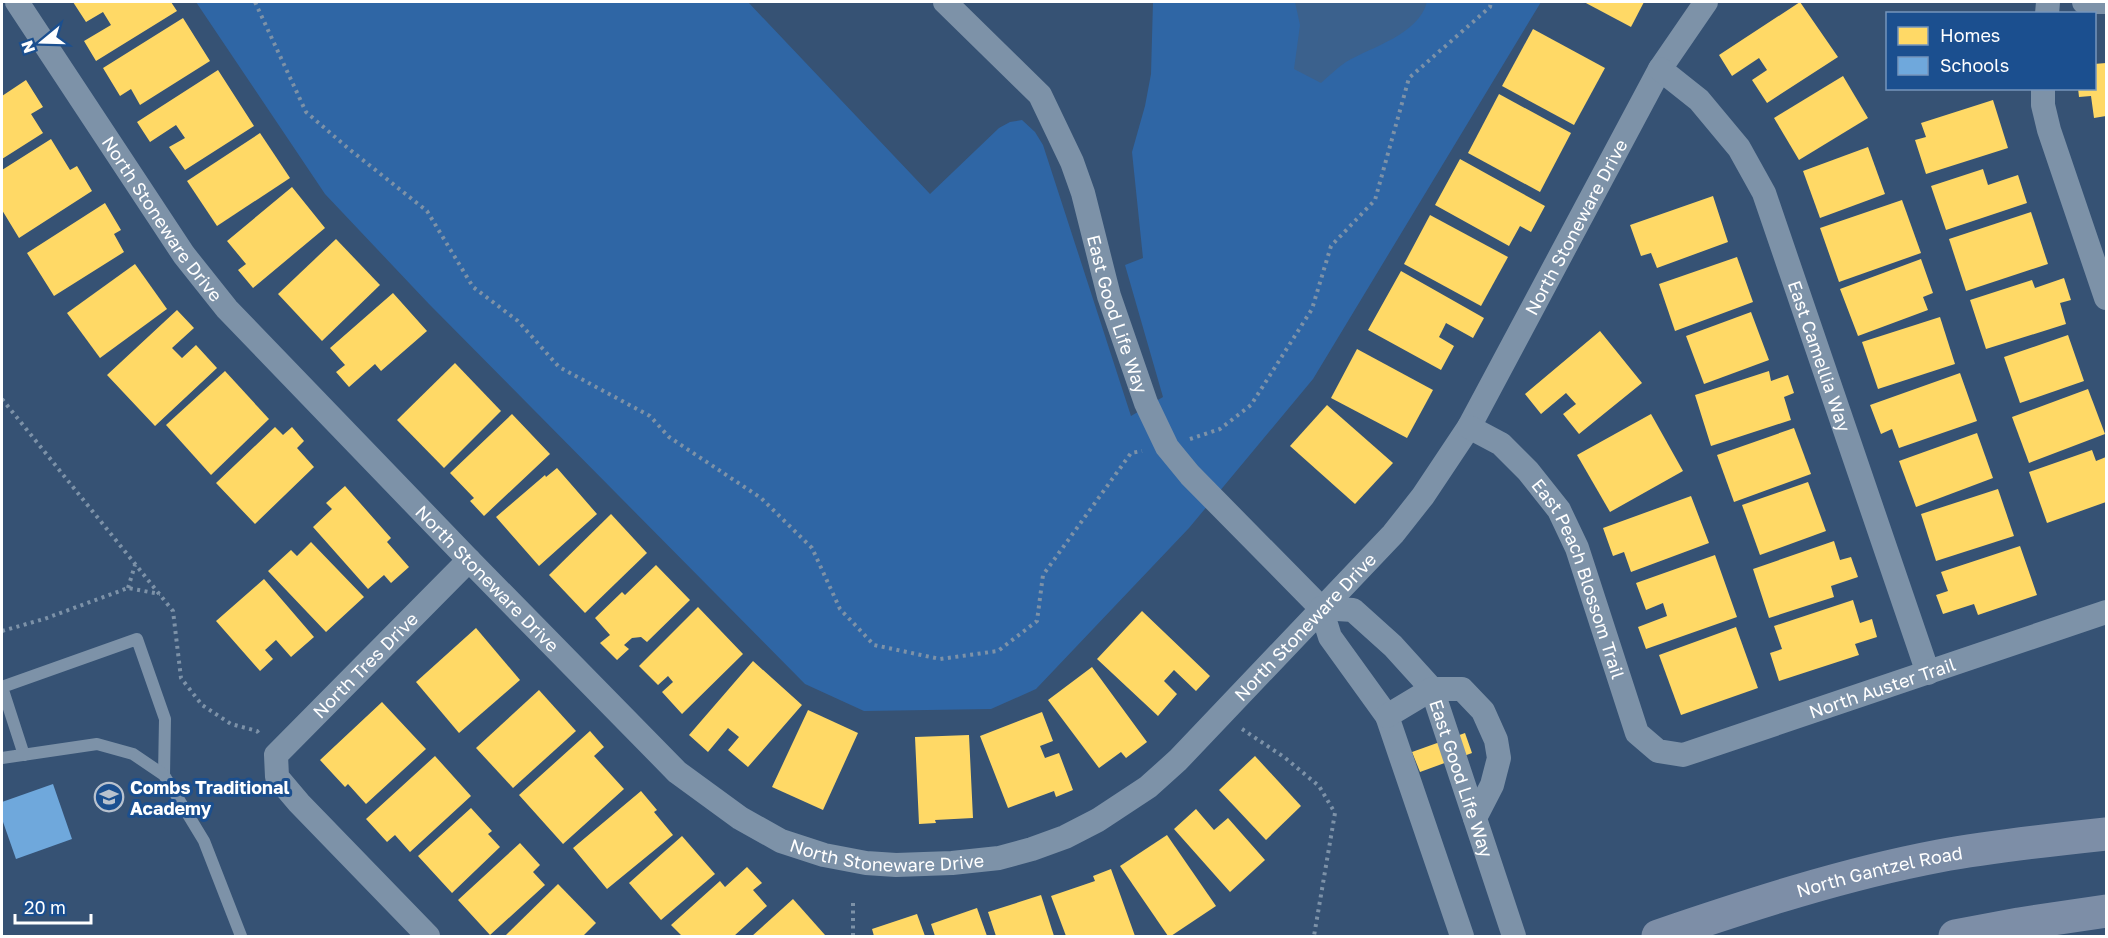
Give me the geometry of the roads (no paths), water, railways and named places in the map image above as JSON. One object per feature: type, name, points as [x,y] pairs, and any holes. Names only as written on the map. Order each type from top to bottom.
[{"type":"main road","name":"North Gantzel Road","points":[[1658,936],[1776,898],[1938,856],[2030,842],[2106,834]]},
{"type":"main road","points":[[1955,936],[2106,911]]},
{"type":"street","name":"North Stoneware Drive","points":[[16,2],[184,255],[227,309],[676,772],[740,818],[781,841],[824,855],[866,863],[914,865],[999,858],[1032,849],[1065,837],[1098,820],[1148,787],[1178,760],[1393,534],[1424,496],[1469,427],[1660,69],[1706,2]]},
{"type":"street","name":"East Good Life Way","points":[[945,2],[1040,95],[1072,162],[1083,193],[1109,296],[1146,403],[1167,447],[1190,475],[1322,608],[1330,637],[1387,716],[1462,936]]},
{"type":"street","points":[[2084,2],[2106,2]]},
{"type":"street","name":"East Camellia Way","points":[[1660,69],[1699,100],[1739,148],[1764,194],[1928,673]]},
{"type":"street","points":[[2043,90],[2043,105],[2049,130],[2106,298]]},
{"type":"street","name":"East Peach Blossom Trail","points":[[1469,427],[1501,444],[1528,471],[1559,510],[1577,548],[1637,733],[1658,751]]},
{"type":"street","name":"North Tres Drive","points":[[428,936],[299,803],[276,766],[469,560]]},
{"type":"street","name":"East Good Life Way","points":[[1322,608],[1353,610],[1393,646],[1432,689],[1514,936]]},
{"type":"street","name":"North Auster Trail","points":[[1658,751],[1683,755],[2106,612]]},
{"type":"street","points":[[1387,716],[1432,689],[1462,689],[1484,711],[1496,740],[1499,758],[1492,785],[1475,818]]},
{"type":"lane","points":[[24,755],[2,687],[137,639],[165,719],[164,775]]},
{"type":"lane","points":[[2,758],[98,744],[133,754],[164,775],[204,841],[241,936]]},
{"type":"place","name":"Combs Traditional Academy","points":[[109,797]]}]
